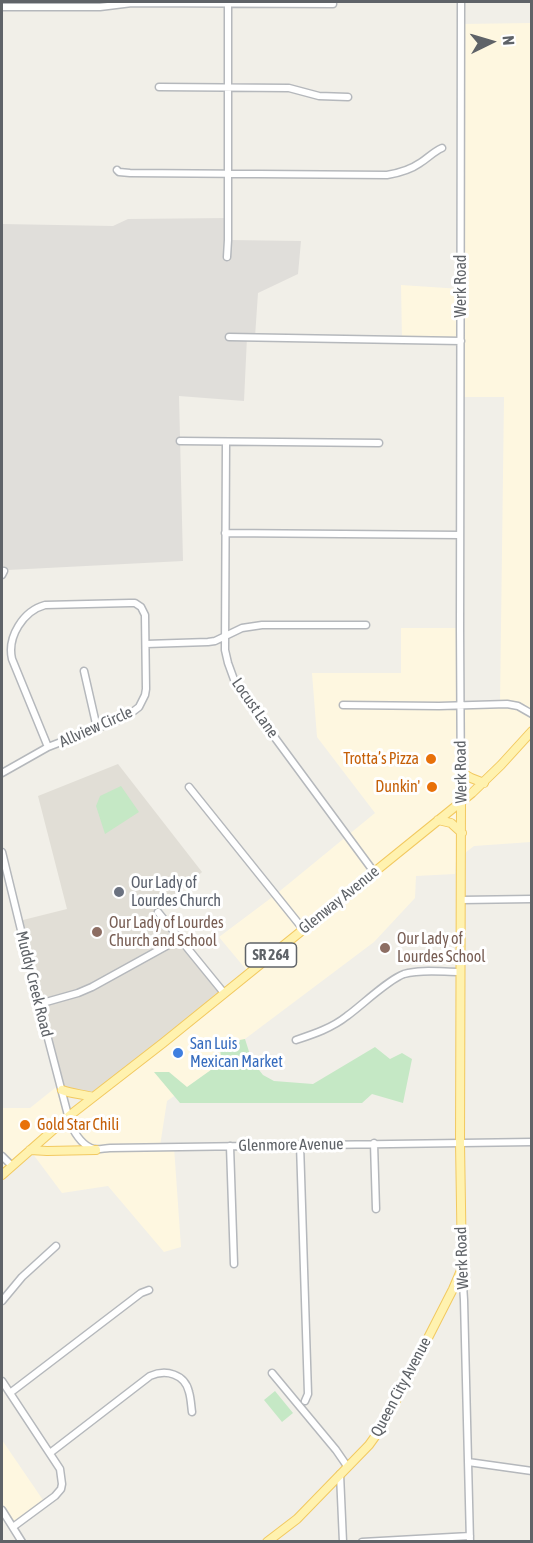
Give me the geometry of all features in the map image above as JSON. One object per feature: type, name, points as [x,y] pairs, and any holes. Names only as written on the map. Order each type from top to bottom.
[{"type":"main road","name":"Glenway Avenue","points":[[2,1175],[69,1116],[484,783],[531,731]]},
{"type":"main road","points":[[461,772],[484,783]]},
{"type":"main road","name":"Werk Road","points":[[461,801],[462,1268]]},
{"type":"main road","points":[[438,820],[451,823],[462,833]]},
{"type":"main road","points":[[62,1090],[93,1097]]},
{"type":"main road","points":[[30,1150],[96,1150]]},
{"type":"main road","name":"Queen City Avenue","points":[[267,1542],[297,1519],[369,1445],[384,1424],[462,1268]]},
{"type":"street","name":"Werk Road","points":[[461,2],[461,801]]},
{"type":"street","points":[[2,7],[74,4],[100,7],[132,3],[333,4]]},
{"type":"street","points":[[227,257],[228,3]]},
{"type":"street","points":[[159,87],[289,88],[319,96],[348,97]]},
{"type":"street","points":[[117,170],[130,173],[395,174],[411,169],[442,148]]},
{"type":"street","points":[[229,337],[461,341]]},
{"type":"street","points":[[180,441],[379,443]]},
{"type":"street","name":"Locust Lane","points":[[226,442],[225,650],[228,663],[236,685],[374,872]]},
{"type":"street","points":[[225,533],[460,535]]},
{"type":"street","name":"Allview Circle","points":[[2,773],[48,747],[126,717],[142,703],[146,689],[145,615],[141,607],[135,603],[38,607],[27,615],[15,634],[11,654],[48,747]]},
{"type":"street","points":[[146,644],[215,641],[242,628],[262,625],[366,625]]},
{"type":"street","points":[[84,671],[97,728]]},
{"type":"street","points":[[343,705],[512,704],[531,714]]},
{"type":"street","points":[[189,787],[303,929]]},
{"type":"street","name":"Muddy Creek Road","points":[[2,852],[69,1116]]},
{"type":"street","points":[[461,900],[531,899]]},
{"type":"street","points":[[158,912],[224,993]]},
{"type":"street","points":[[39,1004],[92,987],[179,939]]},
{"type":"street","points":[[296,1040],[334,1025],[397,977],[411,973],[460,972]]},
{"type":"street","points":[[69,1116],[77,1137],[96,1150]]},
{"type":"street","name":"Glenmore Avenue","points":[[96,1150],[300,1144],[531,1142]]},
{"type":"street","points":[[374,1143],[376,1209]]},
{"type":"street","points":[[300,1144],[308,1394],[305,1401]]},
{"type":"street","points":[[230,1146],[234,1264]]},
{"type":"street","points":[[2,1156],[12,1166]]},
{"type":"street","points":[[2,1300],[22,1277],[56,1246]]},
{"type":"street","name":"Werk Road","points":[[462,1268],[470,1539]]},
{"type":"street","points":[[10,1393],[141,1293],[149,1290]]},
{"type":"street","points":[[272,1373],[336,1450],[347,1467]]},
{"type":"street","points":[[50,1453],[155,1374],[171,1374],[181,1379],[189,1392],[192,1412]]},
{"type":"street","points":[[2,1381],[62,1474],[61,1489],[55,1496],[13,1527]]},
{"type":"street","points":[[468,1462],[531,1472]]},
{"type":"street","points":[[340,1474],[343,1542]]},
{"type":"street","points":[[2,1510],[22,1542]]},
{"type":"street","points":[[362,1542],[470,1539]]},
{"type":"shaded area","points":[[531,23],[531,842],[474,846],[456,860],[455,874],[416,876],[415,898],[374,942],[221,1057],[223,1062],[167,1101],[160,1146],[174,1147],[181,1247],[164,1252],[108,1186],[62,1193],[30,1150],[2,1175],[2,1108],[30,1108],[60,1084],[69,1115],[249,973],[219,937],[275,895],[375,813],[317,737],[312,673],[401,673],[401,628],[460,628],[460,705],[500,704],[504,397],[461,397],[461,341],[402,340],[401,285],[461,289],[461,24]]},
{"type":"shaded area","points":[[228,218],[229,240],[301,241],[298,274],[258,293],[255,337],[247,337],[244,401],[179,396],[183,561],[8,570],[2,575],[2,224],[113,226],[128,219]]},
{"type":"shaded area","name":"Our Lady of Lourdes Church and School","points":[[118,764],[202,872],[158,912],[224,993],[93,1097],[62,1090],[19,921],[67,909],[38,796]]},
{"type":"shaded area","points":[[2,1440],[45,1503],[13,1527],[2,1510]]},
{"type":"green space","points":[[121,786],[139,812],[105,834],[96,806],[100,796]]},
{"type":"green space","points":[[245,1039],[252,1061],[263,1075],[274,1081],[313,1084],[375,1047],[390,1059],[402,1053],[412,1059],[403,1103],[372,1094],[362,1103],[180,1103],[154,1072],[169,1072],[187,1087],[222,1062],[219,1044]]},
{"type":"green space","points":[[275,1391],[293,1413],[282,1422],[264,1400]]},
{"type":"place","name":"Trotta’s Pizza","points":[[431,759]]},
{"type":"place","name":"Dunkin'","points":[[432,787]]},
{"type":"place","name":"Our Lady of Lourdes Church","points":[[119,892]]},
{"type":"place","name":"Our Lady of Lourdes Church and School","points":[[97,932]]},
{"type":"place","name":"Our Lady of Lourdes School","points":[[385,948]]},
{"type":"place","name":"San Luis Mexican Market","points":[[178,1053]]},
{"type":"place","name":"Gold Star Chili","points":[[25,1125]]}]
